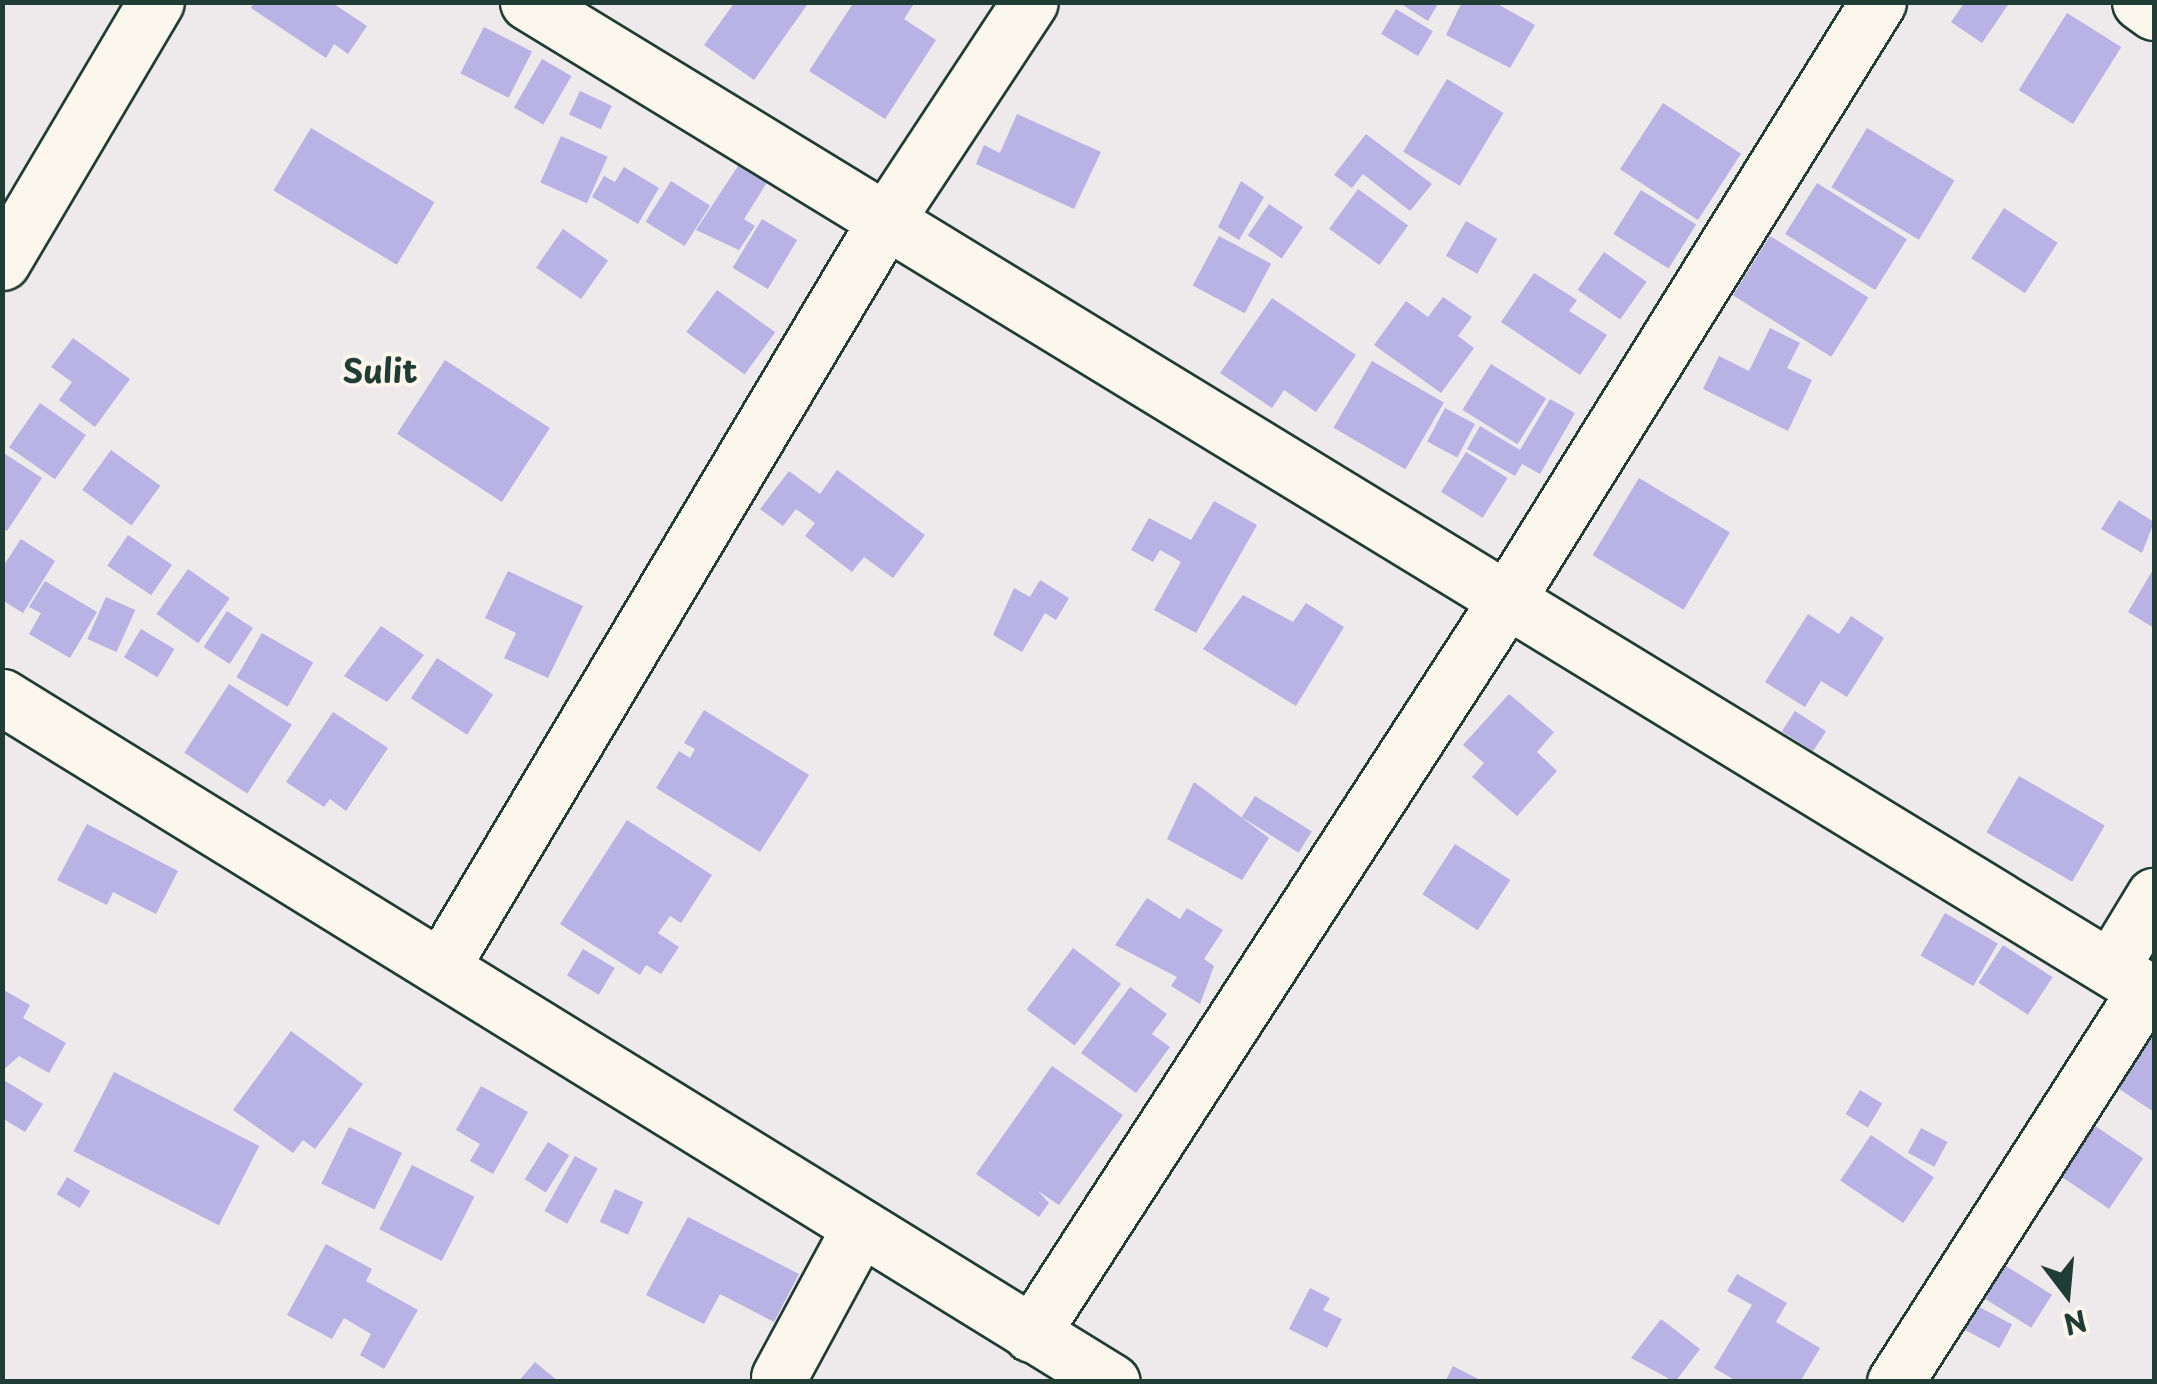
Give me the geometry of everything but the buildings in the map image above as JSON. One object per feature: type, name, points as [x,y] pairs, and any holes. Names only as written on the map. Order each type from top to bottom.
[{"type":"street","points":[[2,262],[156,2]]},
{"type":"street","points":[[528,2],[1509,596],[2137,983]]},
{"type":"street","points":[[444,964],[886,220],[1030,2]]},
{"type":"street","points":[[1031,1334],[1509,596],[1878,2]]},
{"type":"street","points":[[2140,2],[2154,12]]},
{"type":"street","points":[[2,697],[444,964],[1112,1382]]},
{"type":"street","points":[[1895,1382],[2137,983],[2154,896]]},
{"type":"street","points":[[779,1378],[860,1227]]},
{"type":"district","name":"Sulit","points":[[380,370]]}]
